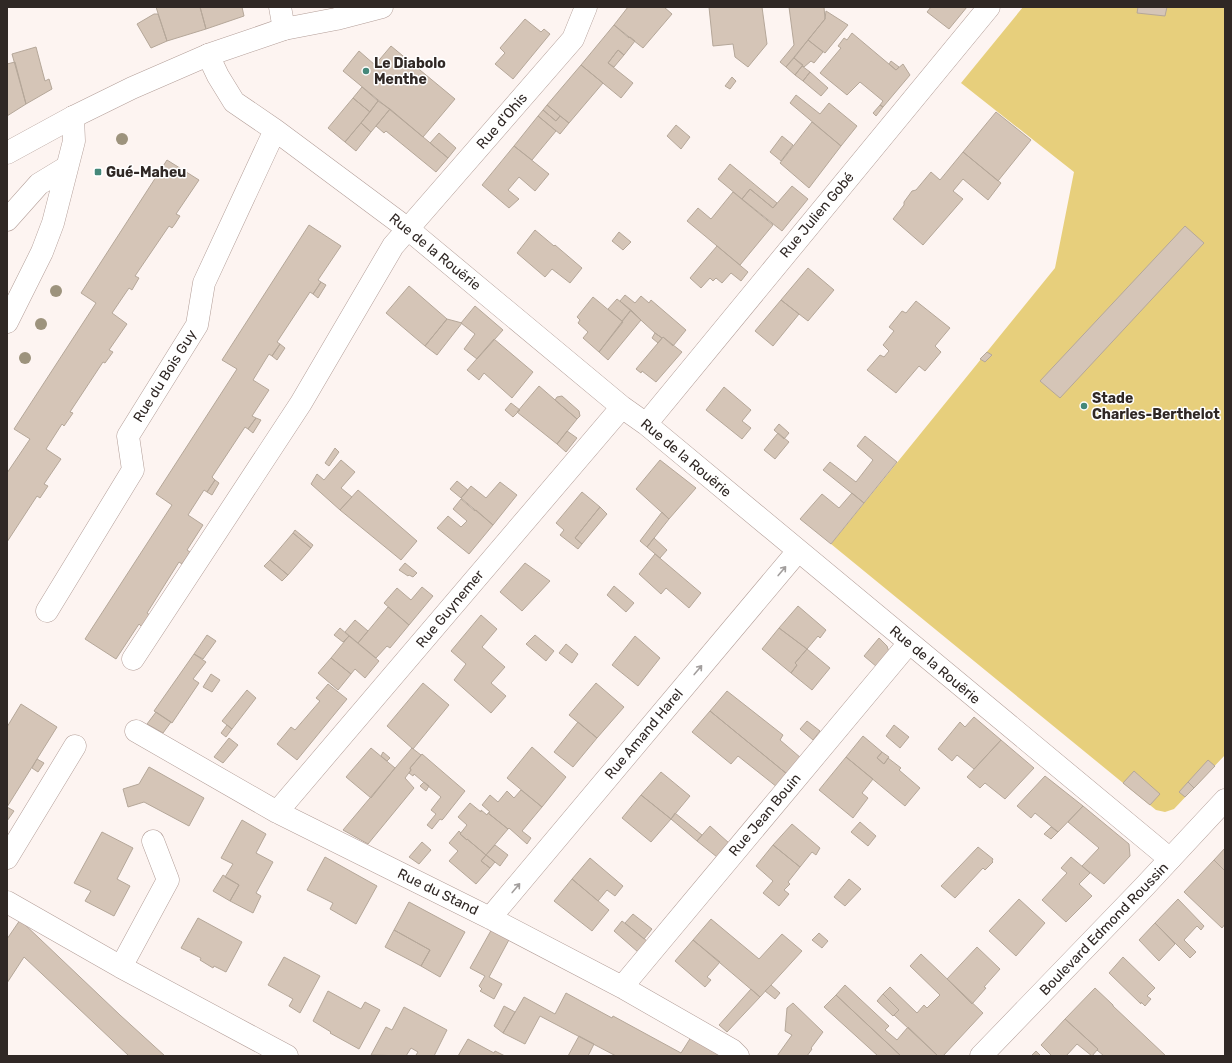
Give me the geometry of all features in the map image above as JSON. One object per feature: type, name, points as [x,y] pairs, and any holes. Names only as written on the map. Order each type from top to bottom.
[{"type":"street","points":[[280,7],[284,28]]},
{"type":"street","points":[[7,153],[73,117],[132,88],[208,55],[284,28],[336,19],[382,7]]},
{"type":"street","name":"Rue d'Ohis","points":[[408,229],[572,39],[586,7]]},
{"type":"street","name":"Rue Julien Gobé","points":[[646,424],[989,7]]},
{"type":"street","name":"Rue de la Rouërie","points":[[208,55],[218,76],[234,102],[275,130],[408,229],[622,406],[646,424],[909,644],[1170,859]]},
{"type":"street","points":[[7,322],[42,252],[53,223],[74,141],[73,117]]},
{"type":"street","name":"Rue du Bois Guy","points":[[47,611],[133,470],[128,436],[197,325],[204,283],[275,130]]},
{"type":"street","points":[[7,220],[39,184],[67,167]]},
{"type":"street","points":[[133,659],[301,403],[393,246],[408,229]]},
{"type":"street","name":"Rue Guynemer","points":[[277,812],[622,406]]},
{"type":"street","name":"Rue Amand Harel","points":[[490,918],[798,551]]},
{"type":"street","name":"Rue Jean Bouin","points":[[622,987],[909,644]]},
{"type":"street","name":"Rue du Stand","points":[[136,731],[277,812],[490,918],[622,987],[732,1050],[738,1056]]},
{"type":"street","points":[[7,858],[75,746]]},
{"type":"street","name":"Boulevard Edmond Roussin","points":[[981,1056],[1225,800]]},
{"type":"street","points":[[121,967],[168,880],[153,841]]},
{"type":"street","points":[[7,902],[121,967],[287,1056]]},
{"type":"shaded area","name":"Stade Charles-Berthelot","points":[[1023,7],[1225,7],[1225,755],[1174,809],[1165,812],[1156,810],[831,544],[1055,268],[1074,172],[961,83]]},
{"type":"building","points":[[156,7],[200,7],[206,29],[167,41]]},
{"type":"building","points":[[200,7],[242,7],[244,16],[206,29]]},
{"type":"building","points":[[628,7],[664,7],[672,14],[643,48],[614,25]]},
{"type":"building","points":[[709,7],[762,7],[767,44],[748,67],[735,57],[733,44],[713,46]]},
{"type":"building","points":[[789,7],[824,7],[825,19],[786,67],[780,62],[794,45]]},
{"type":"building","points":[[931,7],[967,7],[949,29],[927,12]]},
{"type":"building","points":[[1138,7],[1167,7],[1165,16],[1137,13]]},
{"type":"building","points":[[826,11],[848,25],[825,53],[808,40],[825,19]]},
{"type":"building","points":[[154,14],[158,14],[167,41],[151,48],[137,24]]},
{"type":"building","points":[[525,19],[541,32],[544,29],[550,34],[513,79],[495,64],[505,53],[500,48]]},
{"type":"building","points":[[614,25],[629,38],[630,37],[635,41],[624,55],[618,50],[608,63],[633,83],[621,98],[581,65]]},
{"type":"building","points":[[852,33],[896,70],[903,64],[910,75],[883,107],[880,105],[883,101],[860,82],[847,95],[820,73],[841,48],[838,46],[844,38],[847,40]]},
{"type":"building","points":[[808,40],[823,52],[814,63],[811,61],[804,67],[794,58]]},
{"type":"building","points":[[391,46],[455,99],[423,137],[343,71],[359,51],[375,65]]},
{"type":"building","points":[[36,47],[45,81],[49,79],[52,89],[26,104],[12,54]]},
{"type":"building","points":[[618,50],[624,55],[614,67],[608,63]]},
{"type":"building","points":[[794,58],[803,65],[795,75],[786,67]]},
{"type":"building","points":[[891,61],[899,67],[896,70],[889,64]]},
{"type":"building","points":[[15,62],[26,104],[7,116],[7,64]]},
{"type":"building","points":[[581,65],[603,83],[569,123],[547,105]]},
{"type":"building","points":[[802,66],[810,72],[803,81],[795,75]]},
{"type":"building","points":[[810,72],[828,88],[821,96],[803,81]]},
{"type":"building","points":[[732,77],[736,81],[730,89],[725,86]]},
{"type":"building","points":[[362,87],[378,101],[370,112],[353,98]]},
{"type":"building","points":[[796,95],[820,114],[829,103],[857,126],[841,146],[790,103]]},
{"type":"building","points":[[353,98],[370,112],[345,142],[328,128]]},
{"type":"building","points":[[378,101],[390,109],[371,132],[361,123]]},
{"type":"building","points":[[547,105],[560,116],[556,121],[543,110]]},
{"type":"building","points":[[880,105],[883,107],[876,116],[873,113]]},
{"type":"building","points":[[390,109],[448,158],[436,172],[386,131],[384,133],[376,126]]},
{"type":"building","points":[[543,110],[556,121],[560,116],[569,123],[560,134],[538,116]]},
{"type":"building","points":[[996,112],[1031,140],[998,181],[963,152]]},
{"type":"building","points":[[538,116],[556,131],[532,160],[514,146]]},
{"type":"building","points":[[812,122],[841,146],[809,188],[780,163]]},
{"type":"building","points":[[361,123],[371,132],[356,151],[345,142]]},
{"type":"building","points":[[676,125],[690,137],[681,149],[667,136]]},
{"type":"building","points":[[439,133],[456,148],[448,158],[430,143]]},
{"type":"building","points":[[782,136],[793,145],[781,161],[770,152]]},
{"type":"building","points":[[514,146],[549,174],[535,191],[519,177],[508,190],[519,199],[509,208],[482,185]]},
{"type":"building","points":[[963,152],[1001,183],[988,200],[963,179],[953,191],[963,199],[923,245],[893,219],[904,205],[904,202],[912,191],[916,190],[931,172],[940,180]]},
{"type":"building","points":[[167,160],[199,180],[176,214],[180,216],[175,224],[172,228],[169,226],[135,276],[139,278],[132,290],[129,288],[112,313],[127,324],[109,350],[113,352],[105,363],[103,362],[70,412],[73,413],[64,426],[62,424],[46,449],[61,459],[44,484],[48,486],[40,498],[37,496],[7,542],[7,473],[30,439],[14,429],[96,303],[81,293]]},
{"type":"building","points":[[730,164],[777,203],[773,208],[750,189],[742,199],[718,179]]},
{"type":"building","points":[[792,186],[808,199],[782,231],[742,199],[750,189],[773,208]]},
{"type":"building","points":[[733,192],[773,225],[740,265],[687,221],[698,208],[711,219]]},
{"type":"building","points":[[309,225],[341,246],[318,280],[321,282],[313,294],[310,292],[277,342],[280,344],[272,356],[269,354],[253,380],[269,390],[252,416],[256,418],[248,429],[245,427],[212,477],[215,480],[207,492],[204,490],[188,515],[203,525],[187,550],[190,552],[182,564],[179,562],[147,613],[150,615],[142,627],[139,624],[116,659],[85,639],[172,505],[156,494],[237,369],[222,360]]},
{"type":"building","points":[[1185,226],[1204,243],[1060,398],[1040,381]]},
{"type":"building","points":[[535,230],[582,268],[570,283],[552,269],[545,277],[517,253]]},
{"type":"building","points":[[619,232],[631,242],[623,250],[612,241]]},
{"type":"building","points":[[717,246],[748,272],[741,281],[731,273],[722,283],[716,278],[713,281],[710,278],[701,288],[690,278]]},
{"type":"building","points":[[808,268],[834,290],[808,321],[781,300]]},
{"type":"building","points":[[321,282],[326,285],[318,298],[313,294]]},
{"type":"building","points":[[409,286],[447,319],[425,346],[386,313]]},
{"type":"building","points":[[625,295],[635,303],[641,296],[649,303],[651,300],[686,330],[673,346],[663,337],[662,338],[655,333],[620,301]]},
{"type":"building","points":[[593,297],[623,322],[599,352],[583,338],[588,332],[578,323],[580,320],[577,317]]},
{"type":"building","points":[[617,299],[631,310],[622,321],[608,309]]},
{"type":"building","points":[[781,300],[799,314],[773,346],[755,331]]},
{"type":"building","points":[[916,301],[950,328],[935,346],[941,352],[925,371],[919,366],[896,393],[867,370],[880,355],[884,357],[889,351],[883,345],[894,331],[889,327],[902,311],[906,313]]},
{"type":"building","points":[[475,306],[503,330],[477,359],[464,349],[475,334],[461,323]]},
{"type":"building","points":[[631,310],[641,320],[608,360],[599,352]]},
{"type":"building","points":[[447,319],[462,323],[437,355],[425,346]]},
{"type":"building","points":[[655,333],[662,338],[658,343],[652,338]]},
{"type":"building","points":[[663,337],[682,352],[656,382],[642,371],[641,373],[636,369]]},
{"type":"building","points":[[494,339],[533,372],[512,398],[484,373],[479,380],[467,370]]},
{"type":"building","points":[[280,344],[285,348],[277,360],[272,356]]},
{"type":"building","points":[[987,352],[992,355],[985,362],[980,359]]},
{"type":"building","points":[[539,386],[577,419],[557,444],[517,412]]},
{"type":"building","points":[[724,387],[751,410],[742,421],[751,428],[742,439],[706,410]]},
{"type":"building","points":[[562,396],[579,411],[580,416],[577,419],[555,400],[557,397]]},
{"type":"building","points":[[511,403],[520,410],[513,417],[505,410]]},
{"type":"building","points":[[256,418],[261,420],[253,433],[248,429]]},
{"type":"building","points":[[779,424],[789,433],[784,439],[774,430]]},
{"type":"building","points":[[567,431],[577,438],[566,452],[557,444]]},
{"type":"building","points":[[778,433],[789,442],[775,459],[764,450]]},
{"type":"building","points":[[865,436],[897,462],[864,503],[823,470],[830,462],[856,482],[873,460],[857,446]]},
{"type":"building","points":[[335,448],[339,452],[329,466],[325,463]]},
{"type":"building","points":[[341,460],[355,472],[341,488],[352,497],[340,510],[311,484],[317,474],[324,480]]},
{"type":"building","points":[[660,460],[696,488],[669,519],[636,489]]},
{"type":"building","points":[[215,480],[219,483],[212,495],[207,492]]},
{"type":"building","points":[[457,481],[468,490],[461,498],[450,489]]},
{"type":"building","points":[[500,482],[517,495],[493,525],[461,498],[471,486],[486,498]]},
{"type":"building","points":[[358,490],[417,541],[401,560],[340,510]]},
{"type":"building","points":[[582,492],[600,507],[575,538],[582,544],[578,549],[560,535],[564,530],[556,523]]},
{"type":"building","points":[[852,493],[864,503],[831,544],[800,519],[822,494],[839,508]]},
{"type":"building","points":[[461,499],[493,525],[469,554],[437,528],[448,516],[461,527],[467,521],[453,509]]},
{"type":"building","points":[[600,507],[607,514],[582,544],[575,538]]},
{"type":"building","points":[[662,512],[669,519],[647,547],[640,541]]},
{"type":"building","points":[[295,530],[313,545],[311,548],[293,533]]},
{"type":"building","points":[[293,533],[311,548],[288,575],[270,560]]},
{"type":"building","points":[[654,538],[667,550],[660,558],[647,547]]},
{"type":"building","points":[[655,554],[701,593],[689,608],[666,588],[661,594],[639,574]]},
{"type":"building","points":[[270,560],[288,575],[282,581],[264,566]]},
{"type":"building","points":[[405,563],[417,573],[413,577],[408,576],[399,570]]},
{"type":"building","points":[[525,563],[550,581],[522,611],[500,592]]},
{"type":"building","points":[[614,586],[634,603],[626,612],[607,595]]},
{"type":"building","points":[[422,587],[433,596],[409,625],[384,603],[397,588],[411,600]]},
{"type":"building","points":[[798,606],[826,630],[820,638],[818,636],[807,649],[779,628]]},
{"type":"building","points":[[388,607],[409,625],[390,648],[387,646],[376,658],[358,643]]},
{"type":"building","points":[[481,615],[497,629],[482,647],[505,667],[491,683],[506,696],[491,713],[454,680],[466,664],[451,651]]},
{"type":"building","points":[[355,620],[368,631],[358,643],[345,632]]},
{"type":"building","points":[[340,628],[349,636],[343,642],[334,635]]},
{"type":"building","points":[[779,628],[807,649],[795,663],[797,665],[791,673],[762,649]]},
{"type":"building","points":[[207,635],[216,641],[203,659],[194,654]]},
{"type":"building","points":[[535,635],[554,651],[546,661],[526,644]]},
{"type":"building","points":[[349,636],[379,661],[365,678],[355,669],[351,674],[331,658]]},
{"type":"building","points":[[635,636],[660,658],[638,686],[612,665]]},
{"type":"building","points":[[879,638],[887,646],[889,652],[877,667],[864,656]]},
{"type":"building","points":[[566,644],[578,654],[572,663],[559,653]]},
{"type":"building","points":[[807,649],[830,668],[812,690],[791,673],[797,665],[795,663]]},
{"type":"building","points":[[194,654],[206,662],[193,679],[199,683],[172,723],[154,711]]},
{"type":"building","points":[[331,658],[351,674],[338,690],[318,673]]},
{"type":"building","points":[[211,674],[220,680],[212,692],[203,687]]},
{"type":"building","points":[[423,683],[449,705],[413,749],[387,726]]},
{"type":"building","points":[[596,683],[624,707],[597,738],[569,715]]},
{"type":"building","points":[[328,684],[347,699],[297,760],[277,744],[291,727],[295,730],[320,701],[316,698]]},
{"type":"building","points":[[247,690],[256,698],[232,729],[222,721]]},
{"type":"building","points":[[727,691],[783,735],[780,740],[801,758],[787,774],[710,711]]},
{"type":"building","points":[[21,704],[57,727],[7,807],[7,727]]},
{"type":"building","points":[[710,711],[787,774],[777,787],[738,756],[731,764],[692,732]]},
{"type":"building","points":[[156,712],[171,722],[163,733],[147,724]]},
{"type":"building","points":[[974,717],[1001,740],[974,769],[957,755],[952,761],[938,749],[960,722],[965,727]]},
{"type":"building","points":[[807,721],[820,731],[813,740],[800,729]]},
{"type":"building","points":[[578,722],[597,738],[573,767],[554,752]]},
{"type":"building","points":[[227,725],[232,729],[226,737],[221,733]]},
{"type":"building","points":[[894,725],[909,737],[900,748],[886,736]]},
{"type":"building","points":[[863,736],[882,752],[877,758],[884,764],[888,758],[901,768],[899,770],[920,788],[905,806],[846,757]]},
{"type":"building","points":[[229,738],[238,745],[223,763],[214,757]]},
{"type":"building","points":[[1001,740],[1034,768],[1005,799],[985,783],[980,788],[967,777]]},
{"type":"building","points":[[532,747],[566,777],[542,807],[507,778]]},
{"type":"building","points":[[371,748],[395,768],[371,798],[346,777]]},
{"type":"building","points":[[412,748],[421,755],[410,768],[411,770],[405,778],[414,788],[368,844],[343,830]]},
{"type":"building","points":[[383,752],[390,758],[387,761],[381,756]]},
{"type":"building","points":[[882,752],[889,757],[884,764],[877,758]]},
{"type":"building","points":[[422,754],[465,791],[443,819],[440,819],[432,829],[427,825],[436,814],[431,810],[441,797],[414,774],[413,776],[409,773],[411,770],[410,768]]},
{"type":"building","points":[[846,757],[873,779],[862,793],[868,798],[853,818],[819,790]]},
{"type":"building","points":[[37,759],[44,763],[38,772],[32,768]]},
{"type":"building","points":[[1208,760],[1215,766],[1194,788],[1188,782]]},
{"type":"building","points":[[149,767],[204,798],[189,826],[144,802],[128,807],[123,789],[139,784]]},
{"type":"building","points":[[1134,771],[1160,794],[1150,805],[1123,783]]},
{"type":"building","points":[[661,772],[690,796],[671,819],[641,795]]},
{"type":"building","points":[[1045,776],[1083,806],[1058,832],[1035,813],[1031,818],[1017,806]]},
{"type":"building","points":[[424,782],[429,786],[426,791],[420,786]]},
{"type":"building","points":[[1188,782],[1194,788],[1185,797],[1179,792]]},
{"type":"building","points":[[521,790],[542,807],[522,831],[531,838],[527,844],[509,828],[508,829],[488,813],[490,812],[482,805],[490,795],[498,802],[507,791],[514,798]]},
{"type":"building","points":[[641,795],[671,819],[651,842],[622,818]]},
{"type":"building","points":[[470,803],[481,812],[481,810],[487,815],[488,813],[508,829],[486,855],[460,834],[467,825],[458,817]]},
{"type":"building","points":[[1083,806],[1129,844],[1130,856],[1104,884],[1082,866],[1099,848],[1068,822]]},
{"type":"building","points":[[7,807],[14,811],[7,821]]},
{"type":"building","points":[[675,813],[702,835],[697,841],[671,819]]},
{"type":"building","points":[[242,820],[266,834],[256,853],[273,862],[256,893],[261,896],[253,913],[230,901],[239,885],[225,877],[233,864],[221,858]]},
{"type":"building","points":[[860,822],[876,836],[868,846],[851,832]]},
{"type":"building","points":[[792,824],[820,848],[816,855],[812,852],[800,867],[773,845]]},
{"type":"building","points":[[710,826],[729,843],[717,857],[697,841]]},
{"type":"building","points":[[1051,827],[1058,832],[1051,839],[1044,834]]},
{"type":"building","points":[[459,831],[461,833],[460,834],[486,855],[481,861],[490,868],[476,884],[449,861],[458,851],[449,843]]},
{"type":"building","points":[[102,832],[133,848],[117,879],[130,886],[114,916],[85,901],[91,891],[74,883]]},
{"type":"building","points":[[422,842],[431,850],[419,864],[409,857]]},
{"type":"building","points":[[495,845],[508,855],[500,866],[486,855]]},
{"type":"building","points":[[773,845],[800,867],[788,882],[790,884],[784,890],[789,894],[779,906],[763,893],[773,881],[756,866]]},
{"type":"building","points":[[978,847],[993,859],[993,862],[985,870],[983,868],[955,898],[941,886]]},
{"type":"building","points":[[1225,848],[1225,871],[1214,860]]},
{"type":"building","points":[[486,855],[495,862],[490,868],[481,861]]},
{"type":"building","points":[[325,857],[377,886],[356,924],[330,909],[333,903],[307,890]]},
{"type":"building","points":[[1071,857],[1090,873],[1079,884],[1092,896],[1066,922],[1042,900],[1067,873],[1061,868]]},
{"type":"building","points":[[590,858],[623,886],[615,896],[607,890],[598,901],[572,879]]},
{"type":"building","points":[[1214,860],[1225,871],[1225,924],[1222,928],[1184,892]]},
{"type":"building","points":[[223,875],[239,885],[230,901],[213,891]]},
{"type":"building","points":[[572,879],[609,910],[592,931],[554,901]]},
{"type":"building","points":[[849,879],[861,889],[845,906],[834,897]]},
{"type":"building","points":[[1019,899],[1045,923],[1016,956],[989,931]]},
{"type":"building","points":[[1178,899],[1204,926],[1201,930],[1197,926],[1184,940],[1196,952],[1190,958],[1155,923]]},
{"type":"building","points":[[409,902],[465,932],[440,977],[421,966],[430,950],[394,930]]},
{"type":"building","points":[[633,914],[652,929],[644,939],[625,923]]},
{"type":"building","points":[[198,918],[242,942],[226,972],[214,966],[213,968],[200,960],[201,958],[181,948]]},
{"type":"building","points":[[711,919],[759,959],[782,934],[802,951],[760,997],[693,940]]},
{"type":"building","points":[[20,920],[165,1056],[129,1056],[24,957],[7,983],[7,939]]},
{"type":"building","points":[[622,921],[647,941],[638,952],[614,931]]},
{"type":"building","points":[[1155,923],[1175,944],[1159,961],[1139,940]]},
{"type":"building","points":[[493,927],[511,936],[489,977],[502,984],[494,999],[480,991],[482,989],[479,986],[485,976],[470,968]]},
{"type":"building","points":[[394,930],[430,950],[421,966],[385,947]]},
{"type":"building","points":[[819,933],[828,941],[822,948],[812,940]]},
{"type":"building","points":[[693,940],[720,962],[707,977],[711,980],[705,987],[675,961]]},
{"type":"building","points":[[977,947],[1000,969],[984,987],[986,988],[972,1004],[947,979]]},
{"type":"building","points":[[921,954],[983,1013],[943,1056],[938,1056],[894,1015],[899,1010],[883,994],[890,987],[917,1013],[924,1005],[927,1008],[940,995],[910,966]]},
{"type":"building","points":[[284,957],[320,976],[300,1013],[289,1006],[293,999],[268,985]]},
{"type":"building","points":[[1123,957],[1155,988],[1147,996],[1151,999],[1145,1006],[1141,1002],[1141,1004],[1109,973]]},
{"type":"building","points":[[771,985],[780,993],[775,999],[765,991]]},
{"type":"building","points":[[845,985],[889,1026],[885,1030],[897,1040],[908,1027],[938,1056],[901,1056],[836,995]]},
{"type":"building","points":[[1095,988],[1166,1056],[1104,1056],[1097,1050],[1098,1049],[1065,1019]]},
{"type":"building","points":[[751,989],[760,997],[727,1032],[719,1025]]},
{"type":"building","points":[[328,991],[361,1009],[365,1002],[380,1010],[359,1049],[330,1033],[331,1032],[313,1021]]},
{"type":"building","points":[[566,993],[612,1018],[613,1016],[681,1053],[693,1034],[724,1056],[616,1056],[540,1016],[525,1044],[503,1033],[524,997],[555,1014]]},
{"type":"building","points":[[883,994],[899,1010],[893,1016],[877,1001]]},
{"type":"building","points":[[836,995],[901,1056],[878,1056],[824,1007]]},
{"type":"building","points":[[793,1003],[823,1032],[807,1056],[777,1056],[792,1035],[785,1031],[787,1008]]},
{"type":"building","points":[[504,1006],[515,1012],[503,1033],[494,1026]]},
{"type":"building","points":[[404,1007],[447,1030],[434,1056],[418,1056],[416,1055],[418,1052],[411,1048],[406,1056],[371,1055],[386,1027],[392,1030]]},
{"type":"building","points":[[1065,1019],[1098,1049],[1092,1056],[1077,1044],[1066,1056],[1052,1056],[1041,1045]]},
{"type":"building","points":[[579,1036],[594,1044],[588,1056],[568,1056]]},
{"type":"building","points":[[468,1039],[494,1053],[495,1051],[505,1056],[458,1056]]},
{"type":"building","points":[[1036,1051],[1041,1056],[1031,1056]]},
{"type":"place","name":"Le Diabolo Menthe","points":[[366,71]]},
{"type":"place","name":"Gué-Maheu","points":[[98,172]]},
{"type":"place","name":"Stade Charles-Berthelot","points":[[1084,406]]}]
